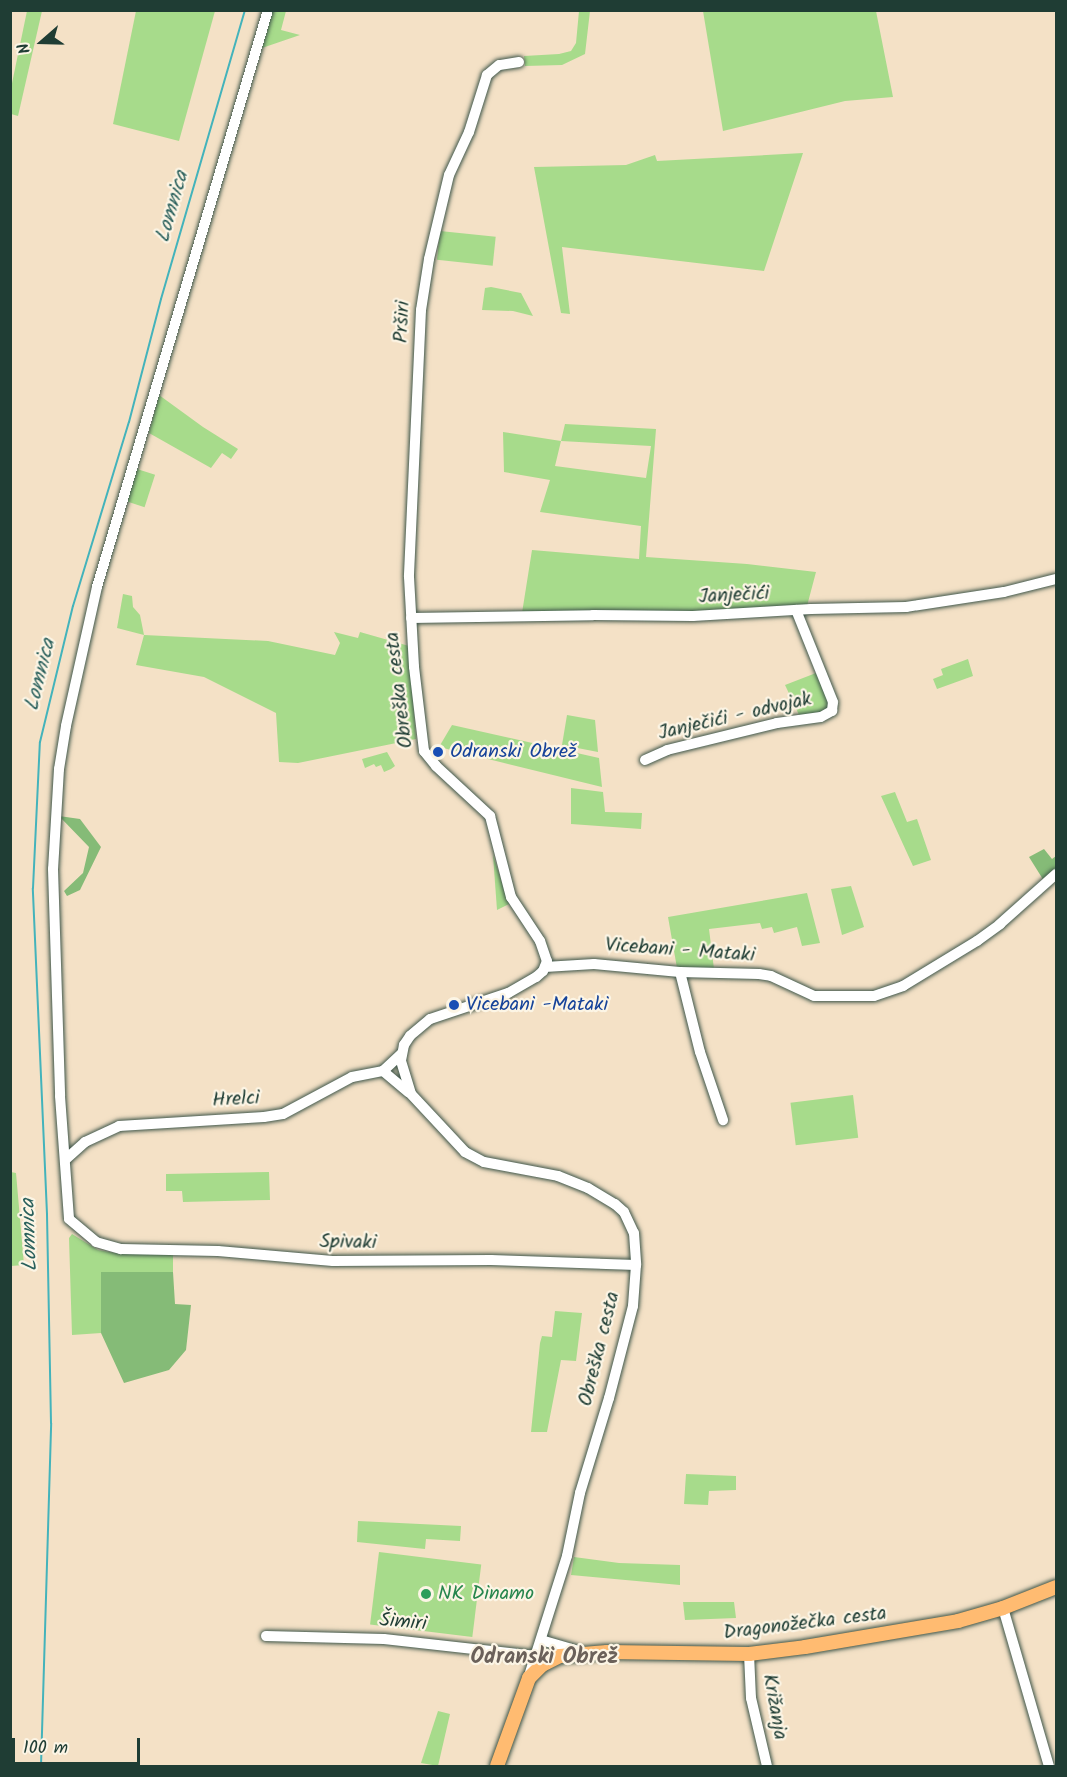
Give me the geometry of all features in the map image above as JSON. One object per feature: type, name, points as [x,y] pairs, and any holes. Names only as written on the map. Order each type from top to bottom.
[{"type":"main road","name":"Dragonožečka cesta","points":[[527,1684],[535,1671],[550,1659],[585,1653],[749,1654],[932,1627],[1003,1608],[1056,1587]]},
{"type":"main road","name":"Obreška cesta","points":[[497,1767],[511,1735],[527,1684]]},
{"type":"street","points":[[65,1160],[60,1096],[53,869],[60,769],[68,716],[97,587],[268,10]]},
{"type":"street","name":"Prširi","points":[[411,618],[409,547],[421,310],[427,266],[449,175],[469,132],[488,75],[499,64],[519,62]]},
{"type":"street","name":"Janječići","points":[[411,618],[723,616],[796,610],[932,605],[1056,579]]},
{"type":"street","name":"Janječići - odvojak","points":[[645,760],[667,750],[777,723],[821,717],[832,711],[833,702],[796,610]]},
{"type":"street","name":"Obreška cesta","points":[[411,618],[424,751],[436,766],[490,816],[511,897],[540,940],[546,956],[545,967]]},
{"type":"street","name":"Vicebani - Mataki","points":[[545,967],[594,964],[680,972],[766,975],[804,993],[823,998],[885,994],[912,981],[990,932],[1056,874]]},
{"type":"street","points":[[411,1094],[383,1071],[402,1053],[410,1036],[430,1019],[508,993],[536,977],[545,967]]},
{"type":"street","points":[[680,972],[700,1052],[723,1120]]},
{"type":"street","name":"Obreška cesta","points":[[402,1053],[403,1070],[411,1094],[455,1144],[474,1158],[558,1176],[615,1204],[624,1212],[634,1233],[636,1265],[633,1306],[603,1420],[580,1493],[567,1556],[527,1684]]},
{"type":"street","name":"Hrelci","points":[[65,1160],[85,1142],[110,1128],[163,1122],[273,1116],[294,1109],[352,1077],[383,1071]]},
{"type":"street","name":"Spivaki","points":[[65,1160],[69,1219],[96,1242],[121,1249],[218,1251],[323,1261],[491,1260],[636,1265]]},
{"type":"street","points":[[1003,1608],[1049,1767]]},
{"type":"street","name":"Šimiri","points":[[266,1636],[384,1639],[536,1656]]},
{"type":"street","points":[[541,1640],[585,1653]]},
{"type":"street","name":"Križanja","points":[[749,1654],[753,1706],[767,1767]]},
{"type":"green space","points":[[27,11],[42,11],[18,116],[11,114],[11,88]]},
{"type":"green space","points":[[136,11],[215,11],[179,141],[113,124]]},
{"type":"green space","points":[[271,11],[286,11],[281,30],[300,35],[262,48]]},
{"type":"green space","points":[[579,11],[590,11],[585,54],[562,65],[525,66],[524,56],[571,51],[576,43]]},
{"type":"green space","points":[[703,11],[876,11],[893,97],[845,101],[723,131]]},
{"type":"green space","points":[[803,153],[764,271],[562,247],[570,314],[561,313],[534,167],[626,165],[655,155],[657,161]]},
{"type":"green space","points":[[440,231],[496,237],[493,266],[437,260]]},
{"type":"green space","points":[[491,287],[521,293],[533,316],[513,311],[482,310],[485,288]]},
{"type":"green space","points":[[159,395],[238,449],[231,459],[222,453],[211,468],[149,433]]},
{"type":"green space","points":[[565,424],[656,429],[646,557],[747,564],[816,572],[807,606],[725,613],[522,613],[532,550],[639,559],[641,526],[540,512],[550,480],[504,472],[503,432],[561,441]],"holes":[[[561,441],[651,446],[646,478],[555,466]]]},
{"type":"green space","points":[[137,469],[155,475],[145,507],[126,501]]},
{"type":"green space","points":[[123,594],[132,596],[133,607],[140,615],[144,635],[117,628]]},
{"type":"green space","points":[[334,632],[358,638],[360,632],[409,646],[416,739],[298,763],[279,762],[276,713],[204,677],[136,665],[144,635],[268,641],[335,655],[340,643]]},
{"type":"green space","points":[[968,659],[973,676],[937,689],[933,679],[943,675],[941,669]]},
{"type":"green space","points":[[816,673],[830,704],[828,711],[800,717],[785,685]]},
{"type":"green space","points":[[567,715],[595,720],[598,752],[562,745]]},
{"type":"green space","points":[[452,725],[599,758],[602,787],[439,747]]},
{"type":"green space","points":[[387,752],[395,766],[391,769],[384,772],[381,765],[376,767],[374,764],[365,768],[362,759]]},
{"type":"green space","points":[[571,788],[603,792],[605,812],[642,813],[641,829],[571,824]]},
{"type":"green space","points":[[895,792],[907,822],[917,819],[931,860],[913,866],[881,796]]},
{"type":"green space","points":[[59,816],[80,819],[101,847],[80,890],[67,896],[64,891],[83,873],[89,847]]},
{"type":"green space","points":[[1044,849],[1052,859],[1056,856],[1056,870],[1044,881],[1029,857]]},
{"type":"green space","points":[[493,855],[509,904],[497,910]]},
{"type":"green space","points":[[851,886],[864,927],[842,935],[831,889]]},
{"type":"green space","points":[[807,893],[820,943],[802,946],[797,927],[774,933],[772,927],[762,929],[760,923],[709,929],[714,969],[677,968],[668,917]]},
{"type":"green space","points":[[853,1095],[858,1138],[796,1145],[790,1103]]},
{"type":"green space","points":[[11,1172],[16,1173],[24,1265],[11,1266]]},
{"type":"green space","points":[[269,1172],[270,1200],[183,1202],[182,1191],[166,1191],[166,1174]]},
{"type":"green space","points":[[72,1234],[98,1250],[115,1253],[173,1252],[173,1272],[101,1272],[101,1333],[72,1335],[69,1238]]},
{"type":"green space","points":[[101,1272],[173,1272],[175,1304],[191,1305],[186,1350],[169,1370],[124,1383],[101,1333]]},
{"type":"green space","points":[[555,1311],[582,1313],[576,1361],[561,1360],[547,1432],[531,1432],[540,1343],[542,1336],[552,1337]]},
{"type":"green space","points":[[686,1474],[736,1476],[736,1490],[709,1491],[708,1505],[684,1504]]},
{"type":"green space","points":[[358,1521],[461,1526],[460,1541],[426,1539],[425,1549],[357,1542]]},
{"type":"green space","name":"NK Dinamo","points":[[379,1552],[481,1565],[472,1637],[370,1624]]},
{"type":"green space","points":[[574,1557],[619,1563],[680,1565],[680,1585],[571,1575]]},
{"type":"green space","points":[[683,1602],[734,1602],[736,1618],[685,1620]]},
{"type":"green space","points":[[438,1711],[450,1714],[438,1766],[421,1763]]},
{"type":"waterway","name":"Lomnica","points":[[41,1766],[51,1423],[47,1214],[33,888],[40,742],[73,606],[129,422],[161,299],[245,10]]},
{"type":"place","name":"Odranski Obrež","points":[[438,752]]},
{"type":"place","name":"Vicebani -Mataki","points":[[454,1005]]},
{"type":"place","name":"NK Dinamo","points":[[426,1594]]},
{"type":"district","name":"Odranski Obrež","points":[[544,1658]]}]
